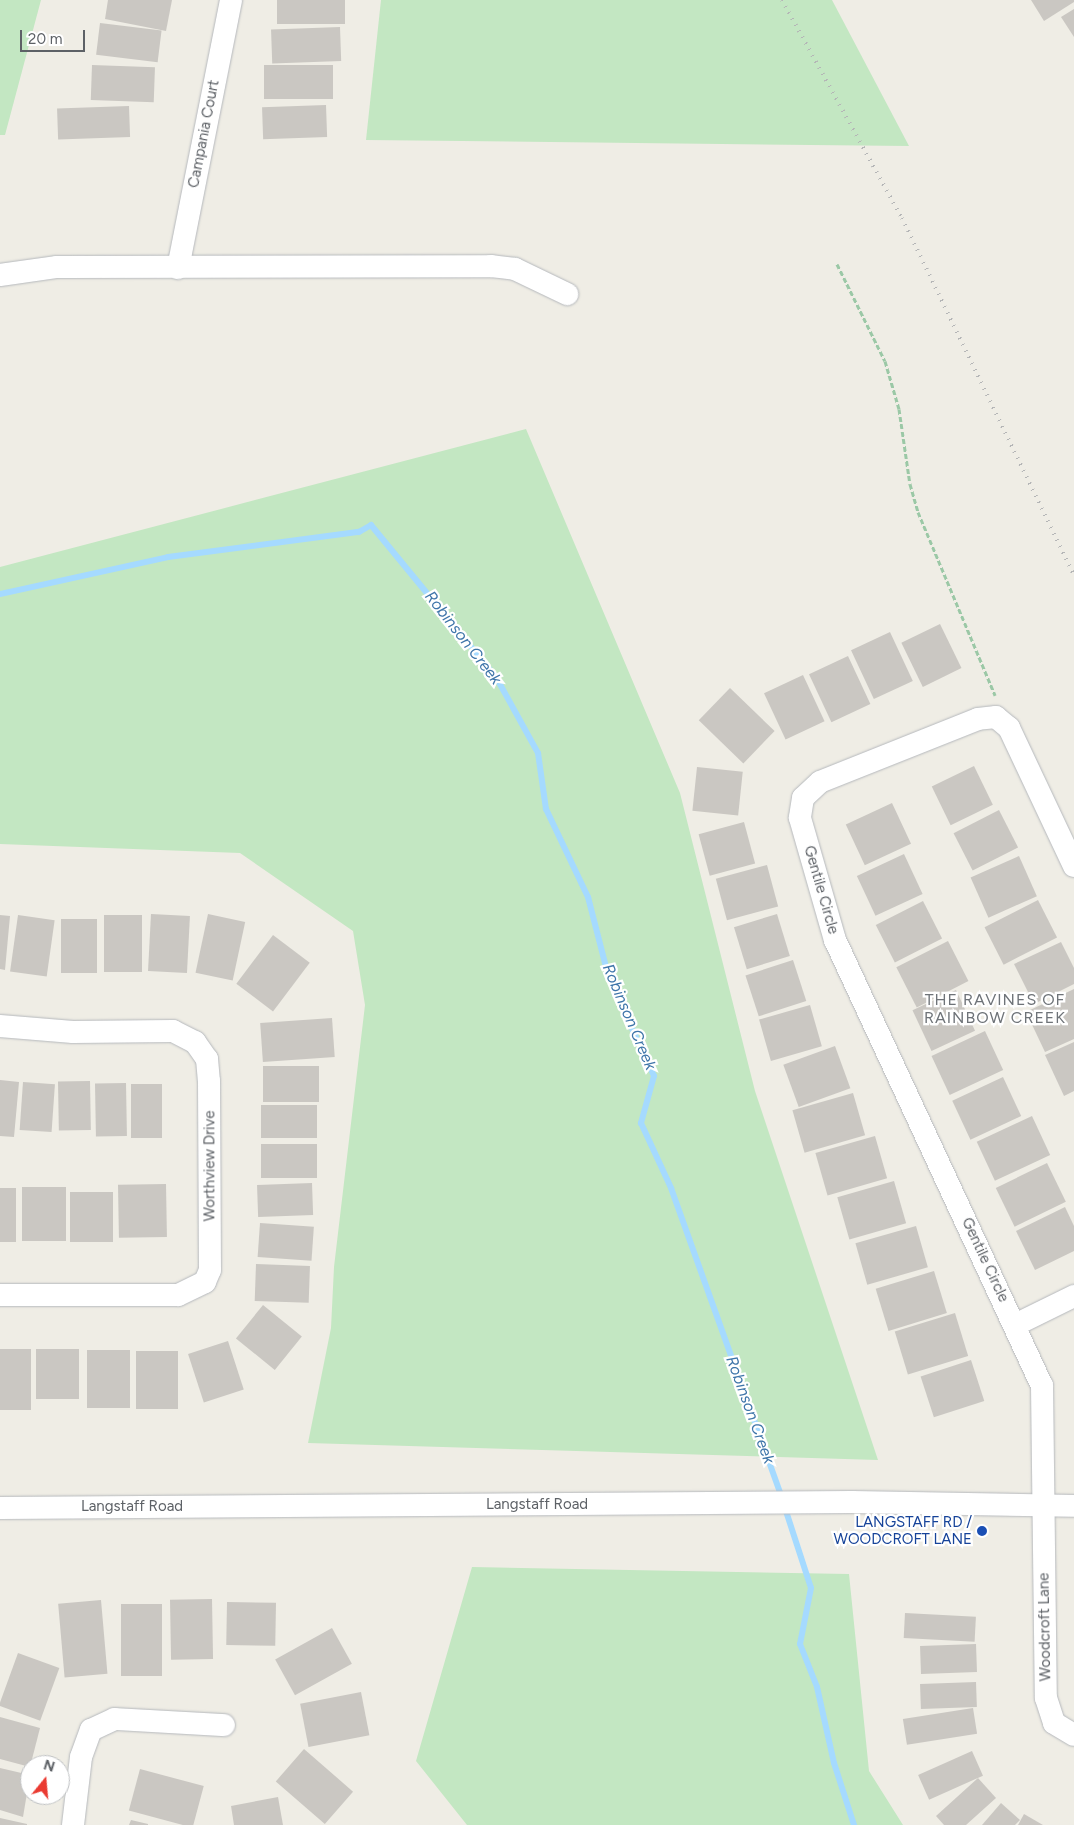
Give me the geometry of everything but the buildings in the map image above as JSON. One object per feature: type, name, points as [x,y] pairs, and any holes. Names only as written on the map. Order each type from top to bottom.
[{"type":"street","name":"Campania Court","points":[[178,268],[231,0]]},
{"type":"street","points":[[0,275],[56,267],[490,266],[515,269],[567,294]]},
{"type":"street","name":"Gentile Circle","points":[[1044,1506],[1042,1385],[835,940],[800,818],[803,798],[820,782],[978,718],[996,717],[1009,728],[1074,866]]},
{"type":"street","name":"Worthview Drive","points":[[0,1026],[73,1032],[173,1031],[196,1042],[208,1059],[210,1270],[205,1282],[178,1295],[0,1296]]},
{"type":"street","points":[[1015,1325],[1074,1296]]},
{"type":"street","name":"Langstaff Road","points":[[0,1508],[852,1502],[1074,1506]]},
{"type":"street","name":"Woodcroft Lane","points":[[1044,1506],[1046,1698],[1054,1723],[1074,1735]]},
{"type":"street","points":[[72,1825],[81,1757],[91,1730],[115,1719],[224,1725]]},
{"type":"path","points":[[837,264],[885,361],[899,409],[908,475],[918,512],[995,694]]},
{"type":"green space","points":[[0,0],[41,0],[5,135],[0,135]]},
{"type":"green space","points":[[381,0],[832,0],[909,146],[366,140]]},
{"type":"green space","points":[[526,429],[680,793],[755,1091],[878,1460],[308,1443],[331,1328],[334,1267],[365,1005],[353,931],[240,853],[0,844],[0,567]]},
{"type":"green space","points":[[472,1567],[849,1574],[869,1771],[903,1825],[467,1825],[416,1761]]},
{"type":"waterway","name":"Robinson Creek","points":[[0,594],[168,557],[359,532],[371,525],[496,677],[538,753],[546,809],[588,897],[609,979],[654,1076],[641,1123],[671,1188],[782,1498]]},
{"type":"waterway","name":"Robinson Creek","points":[[785,1508],[811,1588],[800,1644],[817,1687],[834,1763],[854,1825]]},
{"type":"railway","points":[[782,0],[902,218],[1074,575]]},
{"type":"place","name":"LANGSTAFF RD / WOODCROFT LANE","points":[[982,1531]]},
{"type":"district","name":"THE RAVINES OF RAINBOW CREEK","points":[[995,1009]]}]
